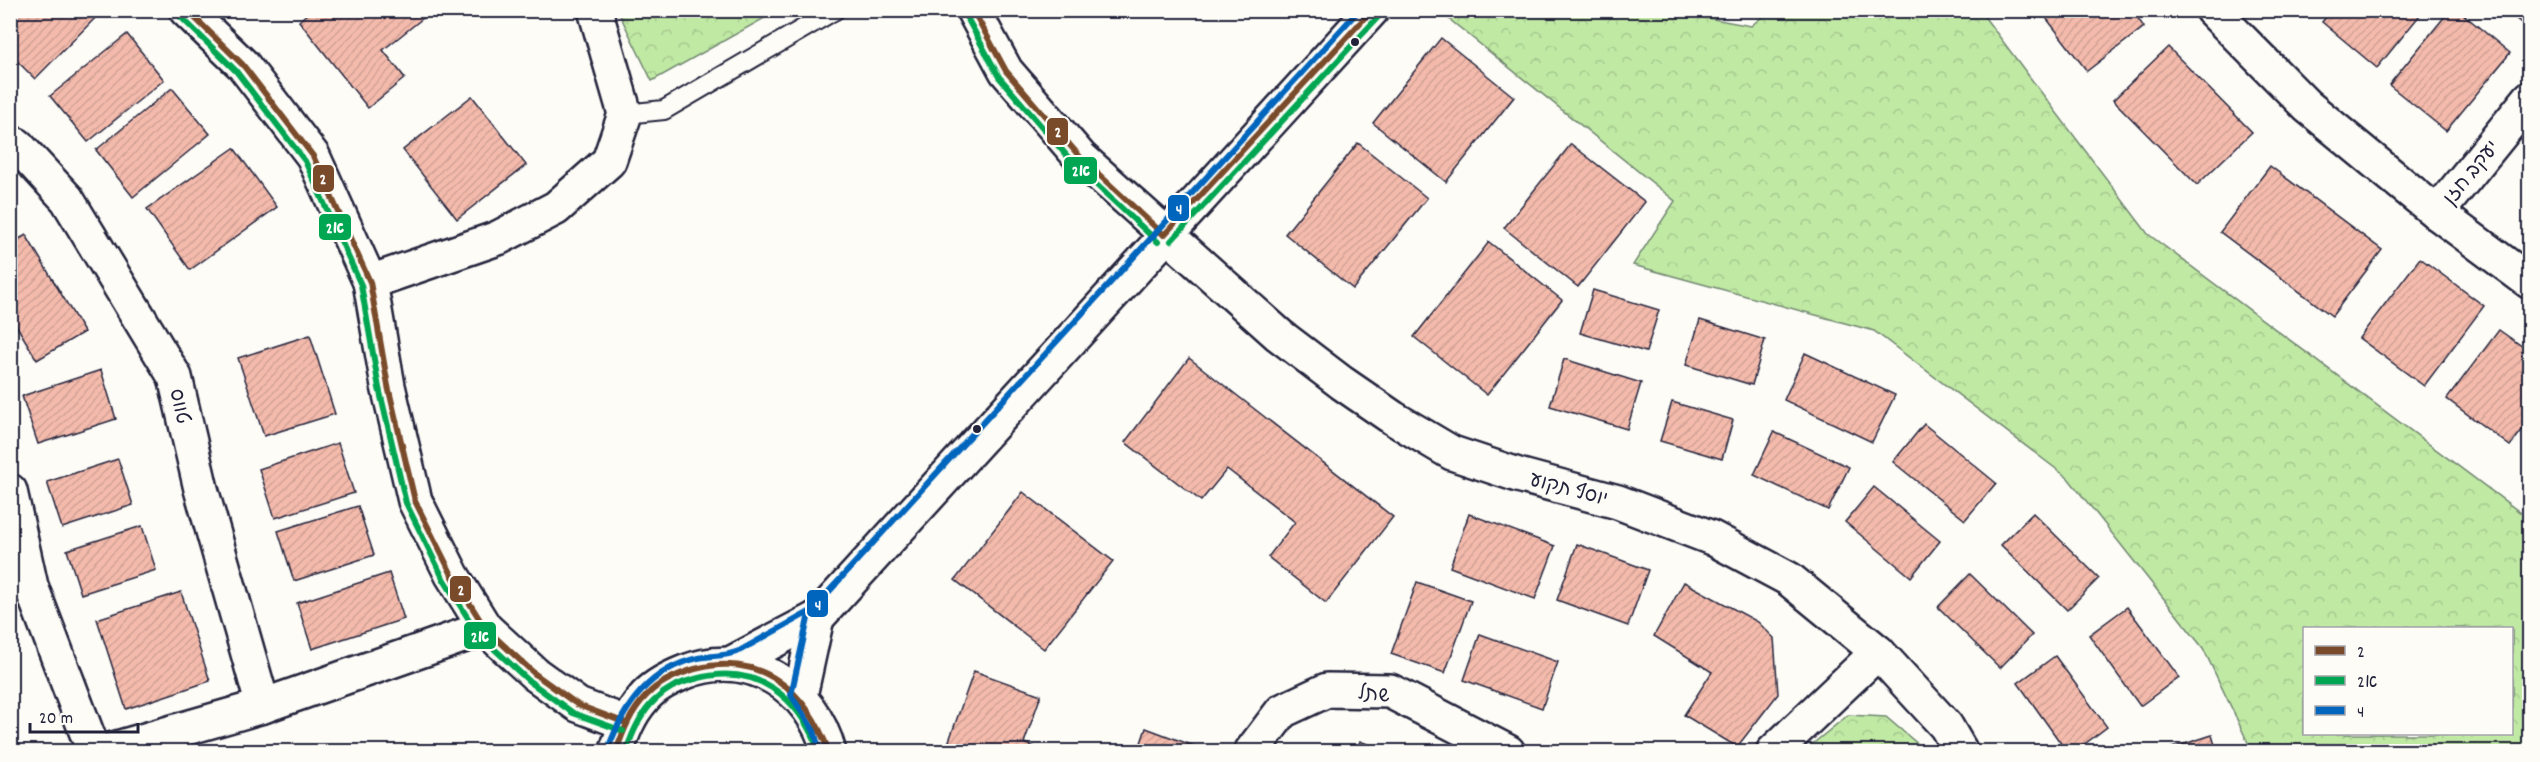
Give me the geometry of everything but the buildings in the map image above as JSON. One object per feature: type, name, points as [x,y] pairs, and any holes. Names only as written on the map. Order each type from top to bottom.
[{"type":"street","points":[[186,10],[243,65],[313,156],[370,282],[388,386],[415,501],[452,575],[485,628],[535,674],[621,737],[644,697],[669,678],[698,667],[730,664],[755,669],[779,680],[800,696],[822,727],[829,752]]},
{"type":"street","points":[[370,282],[498,238],[556,208],[609,161],[625,114],[595,10]]},
{"type":"street","name":"יוסף תקוע","points":[[973,10],[1014,80],[1081,158],[1164,235],[1279,335],[1342,383],[1393,418],[1452,453],[1518,475],[1618,502],[1712,538],[1789,579],[1878,652],[1946,726],[1961,752]]},
{"type":"street","points":[[730,664],[817,618],[1164,235],[1372,10]]},
{"type":"street","points":[[2212,10],[2307,106],[2437,213]]},
{"type":"street","name":"יעקב חזן","points":[[2529,98],[2437,213],[2529,282]]},
{"type":"street","name":"טווס","points":[[17,145],[67,199],[175,377],[201,489],[263,706]]},
{"type":"street","points":[[10,491],[31,586],[94,752]]},
{"type":"street","points":[[800,696],[817,618]]},
{"type":"street","points":[[103,752],[263,706],[485,628]]},
{"type":"street","points":[[1773,752],[1878,652]]},
{"type":"street","name":"שתל","points":[[1251,752],[1282,711],[1327,690],[1390,691],[1508,752]]},
{"type":"lane","points":[[625,114],[664,110],[835,10]]},
{"type":"green space","points":[[618,11],[777,11],[652,81]]},
{"type":"green space","points":[[1439,11],[1670,11],[1751,26],[1769,11],[1980,11],[2148,234],[2529,519],[2529,751],[2252,751],[2203,648],[2068,478],[1874,331],[1633,265],[1675,201]]},
{"type":"green space","points":[[1848,715],[1886,717],[1926,751],[1804,751]]},
{"type":"transit line","name":"2","points":[[187,10],[243,65],[313,156],[370,282],[388,386],[415,501],[452,575],[485,628],[535,674],[578,705],[626,723]]},
{"type":"transit line","name":"2","points":[[973,10],[1006,71],[1081,158],[1164,235]]},
{"type":"transit line","name":"4","points":[[608,749],[614,733],[631,704],[641,691],[666,671],[698,658],[739,651],[811,611],[1359,10]]},
{"type":"transit line","name":"2","points":[[1164,235],[1372,10]]},
{"type":"transit line","name":"2א","points":[[965,14],[999,77],[1074,164],[1158,242]]},
{"type":"transit line","name":"2א","points":[[180,16],[236,71],[305,161],[361,285],[379,388],[406,503],[444,580],[478,634],[529,681],[573,713],[623,731]]},
{"type":"transit line","name":"2א","points":[[1171,241],[1379,16]]},
{"type":"transit line","name":"4","points":[[820,752],[814,731],[791,695],[809,614],[835,585]]},
{"type":"transit line","name":"2","points":[[616,752],[632,715],[652,690],[682,673],[719,665],[741,666],[779,681],[808,711],[820,730],[829,752]]},
{"type":"transit line","name":"2א","points":[[626,752],[641,718],[659,696],[684,682],[717,675],[737,675],[756,680],[772,688],[800,715],[819,752]]}]
